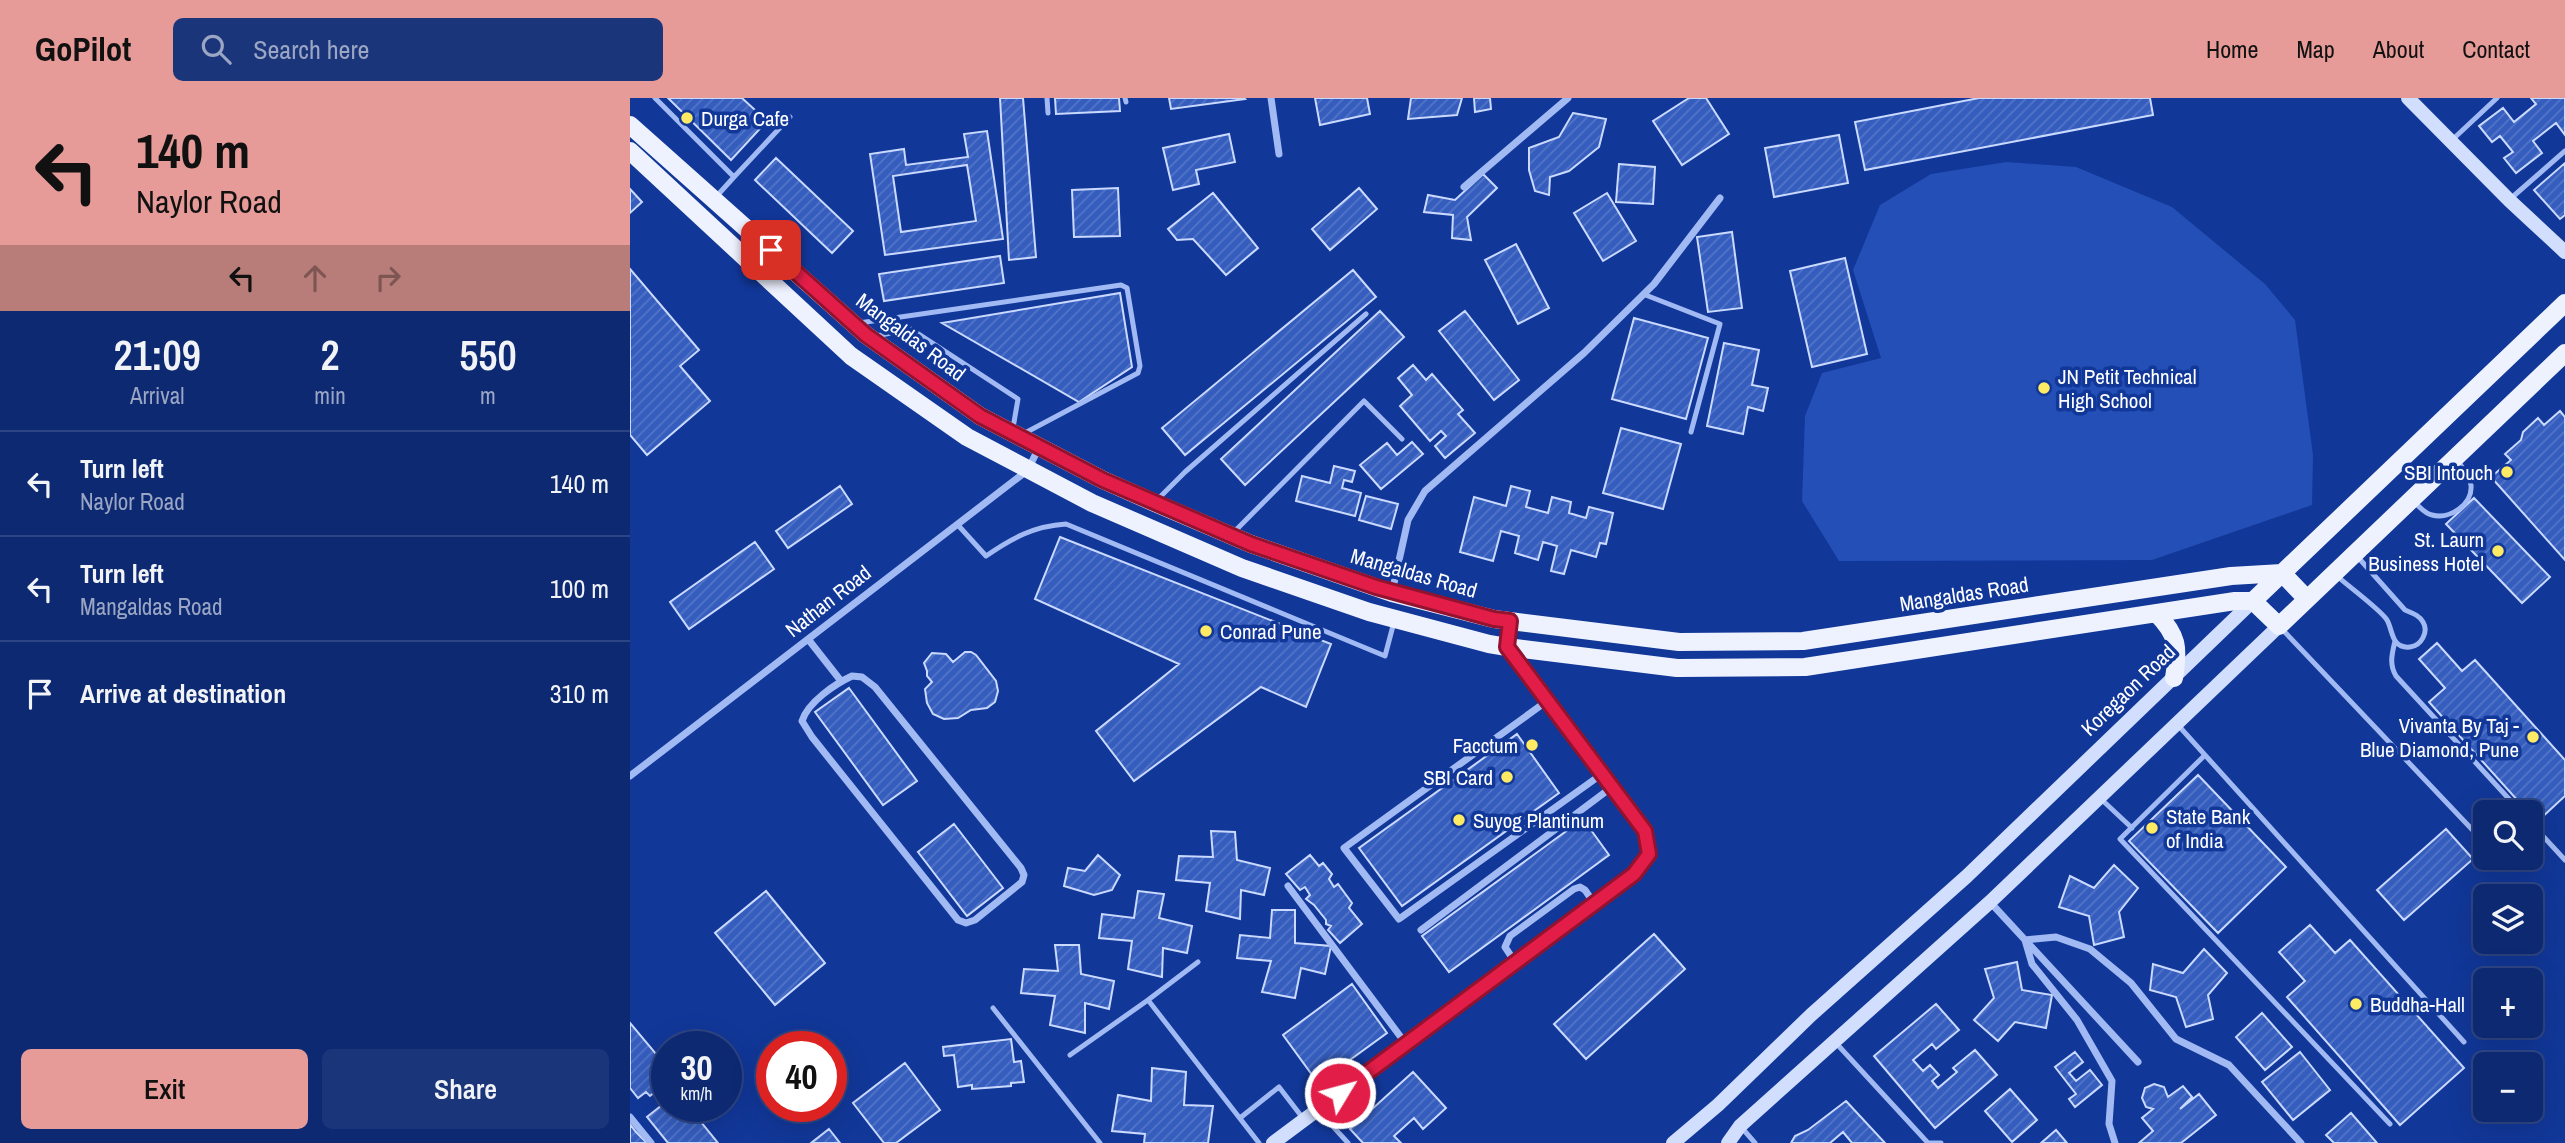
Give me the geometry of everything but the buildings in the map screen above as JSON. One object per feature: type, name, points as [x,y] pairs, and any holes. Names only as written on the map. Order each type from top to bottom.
[{"type":"main road","points":[[2408,98],[2565,252]]},
{"type":"main road","name":"Mangaldas Road","points":[[630,125],[853,324],[980,416],[1103,480],[1155,503],[1231,535],[1392,593],[1494,619],[1679,642],[1803,642],[2231,576],[2282,573]]},
{"type":"main road","points":[[630,151],[851,356],[967,438],[1092,503],[1242,568],[1395,619],[1489,644],[1678,668],[1805,667],[2235,601],[2253,601],[2279,626]]},
{"type":"main road","name":"Koregaon Road","points":[[1673,1143],[1718,1105],[1811,1015],[1966,876],[2565,303]]},
{"type":"main road","points":[[1728,1143],[1740,1126],[1990,902],[2565,353]]},
{"type":"main road","points":[[2282,573],[2307,598]]},
{"type":"main road","points":[[2156,613],[2170,627],[2176,644],[2174,678]]},
{"type":"main road","points":[[1273,1143],[1634,874],[1649,854],[1645,831],[1507,647],[1510,621]]},
{"type":"street","points":[[1270,98],[1279,154]]},
{"type":"street","points":[[1464,187],[1568,98]]},
{"type":"street","points":[[1392,593],[1408,520],[1425,491],[1584,353],[1654,284],[1720,198]]},
{"type":"street","name":"Nathan Road","points":[[630,776],[1028,470],[1039,446]]},
{"type":"street","points":[[808,639],[841,681]]},
{"type":"street","points":[[852,676],[862,677],[875,687],[1021,867],[1024,875],[1022,882],[975,920],[966,923],[958,920],[802,721],[805,713],[841,681],[852,676]]},
{"type":"street","points":[[1548,700],[1344,848],[1399,919],[1602,774]]},
{"type":"street","points":[[1421,930],[1612,787]]},
{"type":"street","points":[[1288,886],[1406,1044]]},
{"type":"street","points":[[1516,962],[1505,947],[1510,936],[1580,887],[1586,890],[1595,903]]},
{"type":"street","points":[[1990,902],[2138,1062]]},
{"type":"street","points":[[2025,940],[2056,937],[2090,949],[2131,984],[2176,1039],[2229,1065],[2301,1143]]},
{"type":"street","points":[[2025,940],[2032,964],[2077,1020],[2112,1081],[2109,1124],[2115,1143]]},
{"type":"street","points":[[630,1117],[651,1143]]},
{"type":"lane","points":[[655,98],[734,177]]},
{"type":"lane","points":[[1048,98],[1048,113]]},
{"type":"lane","points":[[2451,141],[2497,98]]},
{"type":"lane","points":[[714,200],[790,117]]},
{"type":"lane","points":[[2509,200],[2565,151]]},
{"type":"lane","points":[[853,324],[1121,285],[1127,288],[1140,366],[1138,373],[1016,434],[1018,399],[911,328],[870,338]]},
{"type":"lane","points":[[1643,294],[1720,324],[1691,432]]},
{"type":"lane","points":[[1155,503],[1185,472],[1366,314]]},
{"type":"lane","points":[[1231,535],[1364,401],[1402,439]]},
{"type":"lane","points":[[2411,499],[2430,515],[2444,516],[2459,510],[2468,500],[2471,485],[2455,457]]},
{"type":"lane","points":[[957,524],[986,555],[1017,535],[1045,525],[1066,524],[1385,656],[1395,619]]},
{"type":"lane","points":[[2354,553],[2404,610],[2423,621],[2423,638],[2417,644],[2408,648],[2395,641]]},
{"type":"lane","points":[[2333,573],[2388,622],[2395,641],[2391,668],[2396,676],[2510,800]]},
{"type":"lane","points":[[2279,626],[2473,830]]},
{"type":"lane","points":[[2177,724],[2464,1042]]},
{"type":"lane","points":[[2206,755],[2120,839],[2390,1124]]},
{"type":"lane","points":[[2099,798],[2132,828]]},
{"type":"lane","points":[[2543,836],[2565,860]]},
{"type":"lane","points":[[1070,1055],[1198,962]]},
{"type":"lane","points":[[1148,1000],[1259,1143]]},
{"type":"lane","points":[[993,1008],[1100,1143]]},
{"type":"lane","points":[[1835,1042],[1928,1143],[1941,1143]]},
{"type":"lane","points":[[1240,1118],[1279,1087],[1304,1120]]},
{"type":"lane","points":[[1318,1110],[1348,1143]]},
{"type":"lane","points":[[1740,1126],[1755,1143]]},
{"type":"shaded area","name":"JN Petit Technical High School","points":[[2006,162],[2076,167],[2172,207],[2265,284],[2295,320],[2313,455],[2312,505],[2152,560],[1839,561],[1802,501],[1805,416],[1822,373],[1881,358],[1853,270],[1880,205],[1931,174]]},
{"type":"place","name":"Durga Cafe","points":[[687,118]]},
{"type":"place","name":"JN Petit Technical High School","points":[[2044,388]]},
{"type":"place","name":"SBI Intouch","points":[[2507,472]]},
{"type":"place","name":"St. Laurn Business Hotel","points":[[2498,551]]},
{"type":"place","name":"Conrad Pune","points":[[1206,631]]},
{"type":"place","name":"Vivanta By Taj - Blue Diamond, Pune","points":[[2533,737]]},
{"type":"place","name":"Facctum","points":[[1532,745]]},
{"type":"place","name":"SBI Card","points":[[1507,777]]},
{"type":"place","name":"Suyog Plantinum","points":[[1459,820]]},
{"type":"place","name":"State Bank of India","points":[[2152,828]]},
{"type":"place","name":"Buddha-Hall","points":[[2356,1004]]},
{"type":"route","points":[[771,250],[866,335],[980,416],[1103,480],[1251,544],[1392,593],[1510,621],[1507,647],[1645,831],[1649,854],[1634,874],[1340,1093]]}]
